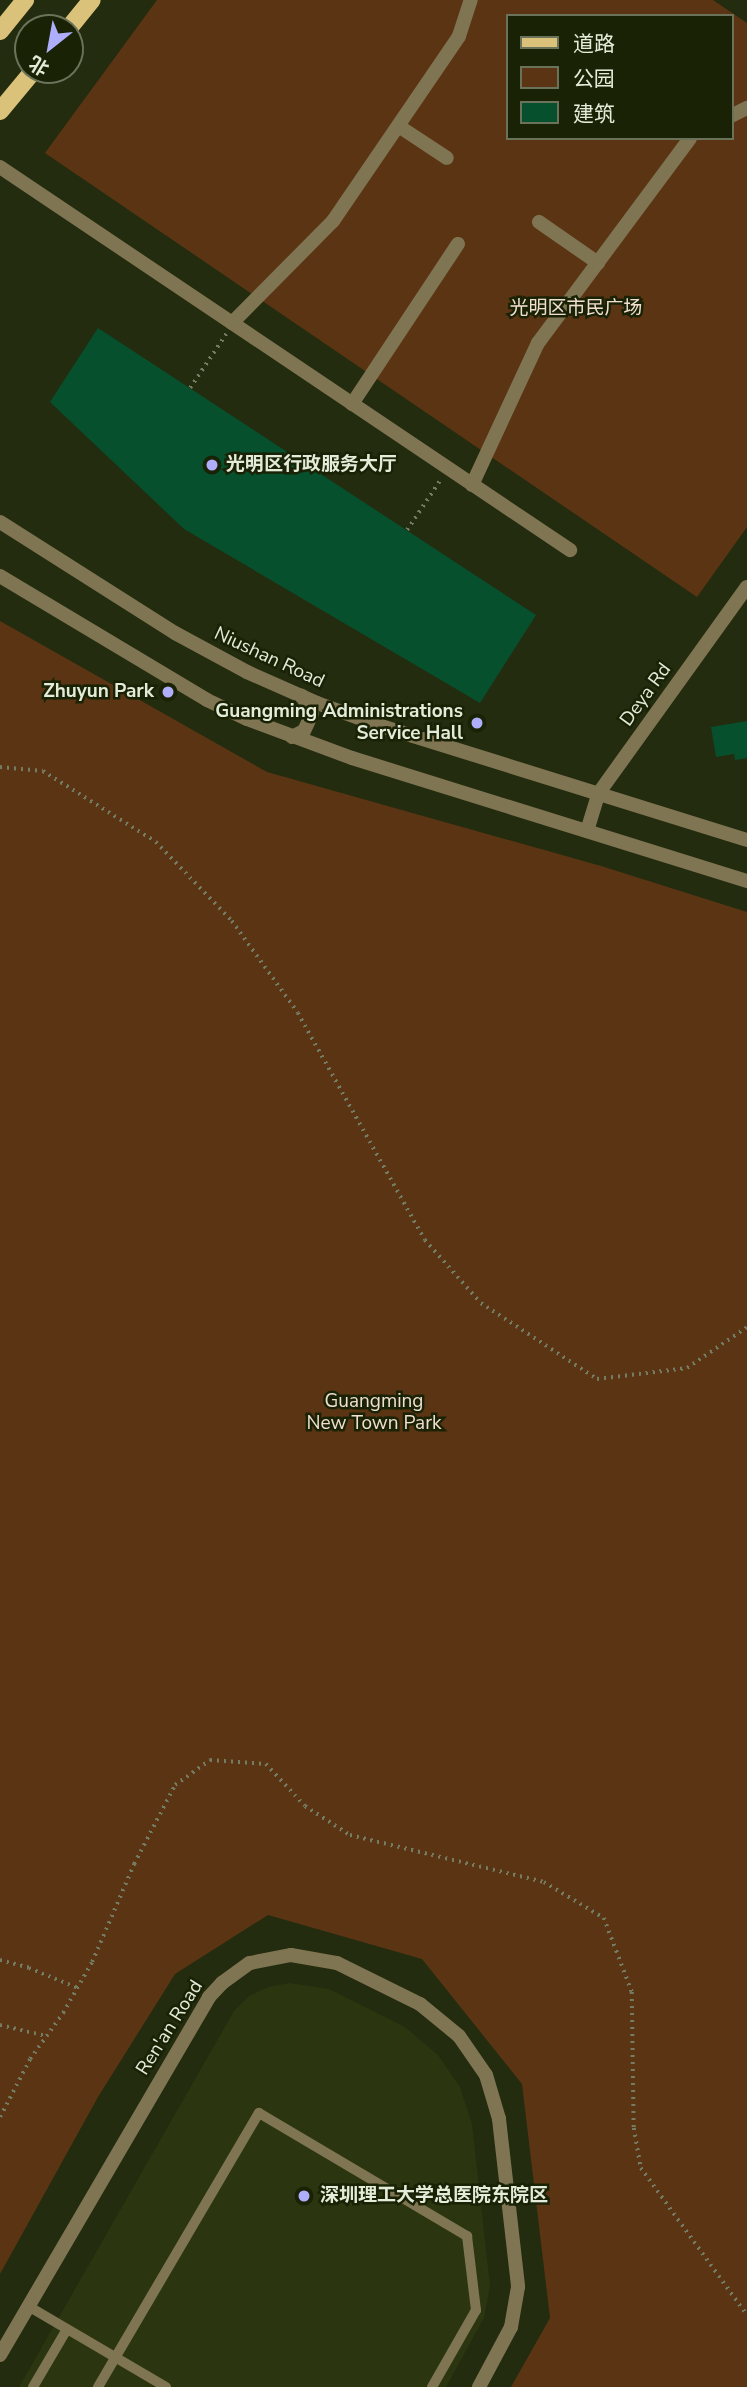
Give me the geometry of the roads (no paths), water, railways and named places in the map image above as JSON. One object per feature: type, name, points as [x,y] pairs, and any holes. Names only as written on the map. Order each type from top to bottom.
[{"type":"main road","points":[[0,31],[25,0]]},
{"type":"main road","points":[[80,14],[92,0]]},
{"type":"main road","points":[[0,111],[22,84]]},
{"type":"street","points":[[232,323],[333,221],[400,127],[459,36],[471,0]]},
{"type":"street","points":[[400,127],[447,158]]},
{"type":"street","points":[[472,485],[538,343],[689,140]]},
{"type":"street","points":[[0,167],[569,550]]},
{"type":"street","points":[[538,222],[598,263]]},
{"type":"street","points":[[352,404],[458,244]]},
{"type":"street","name":"Niushan Road","points":[[0,522],[175,633],[247,672],[302,696],[381,726],[747,840]]},
{"type":"street","points":[[0,576],[207,700],[292,737],[747,881]]},
{"type":"street","name":"Deya Rd","points":[[587,831],[598,794],[747,587]]},
{"type":"street","points":[[292,737],[304,731],[312,714],[302,696]]},
{"type":"street","name":"Ren'an Road","points":[[0,2355],[209,1997],[222,1983],[250,1962],[291,1955],[314,1957],[362,1973],[420,2004],[459,2036],[486,2074],[499,2119],[518,2287],[511,2327],[479,2387]]},
{"type":"lane","points":[[98,2387],[259,2113],[467,2236],[476,2310],[432,2387]]},
{"type":"lane","points":[[28,2306],[166,2387]]},
{"type":"lane","points":[[33,2387],[67,2329]]},
{"type":"place","name":"光明区行政服务大厅","points":[[212,465]]},
{"type":"place","name":"Zhuyun Park","points":[[168,692]]},
{"type":"place","name":"Guangming Administrations Service Hall","points":[[477,723]]},
{"type":"place","name":"深圳理工大学总医院东院区","points":[[304,2196]]},
{"type":"park label","name":"光明区市民广场","points":[[576,309]]},
{"type":"park label","name":"Guangming New Town Park","points":[[374,1413]]}]
